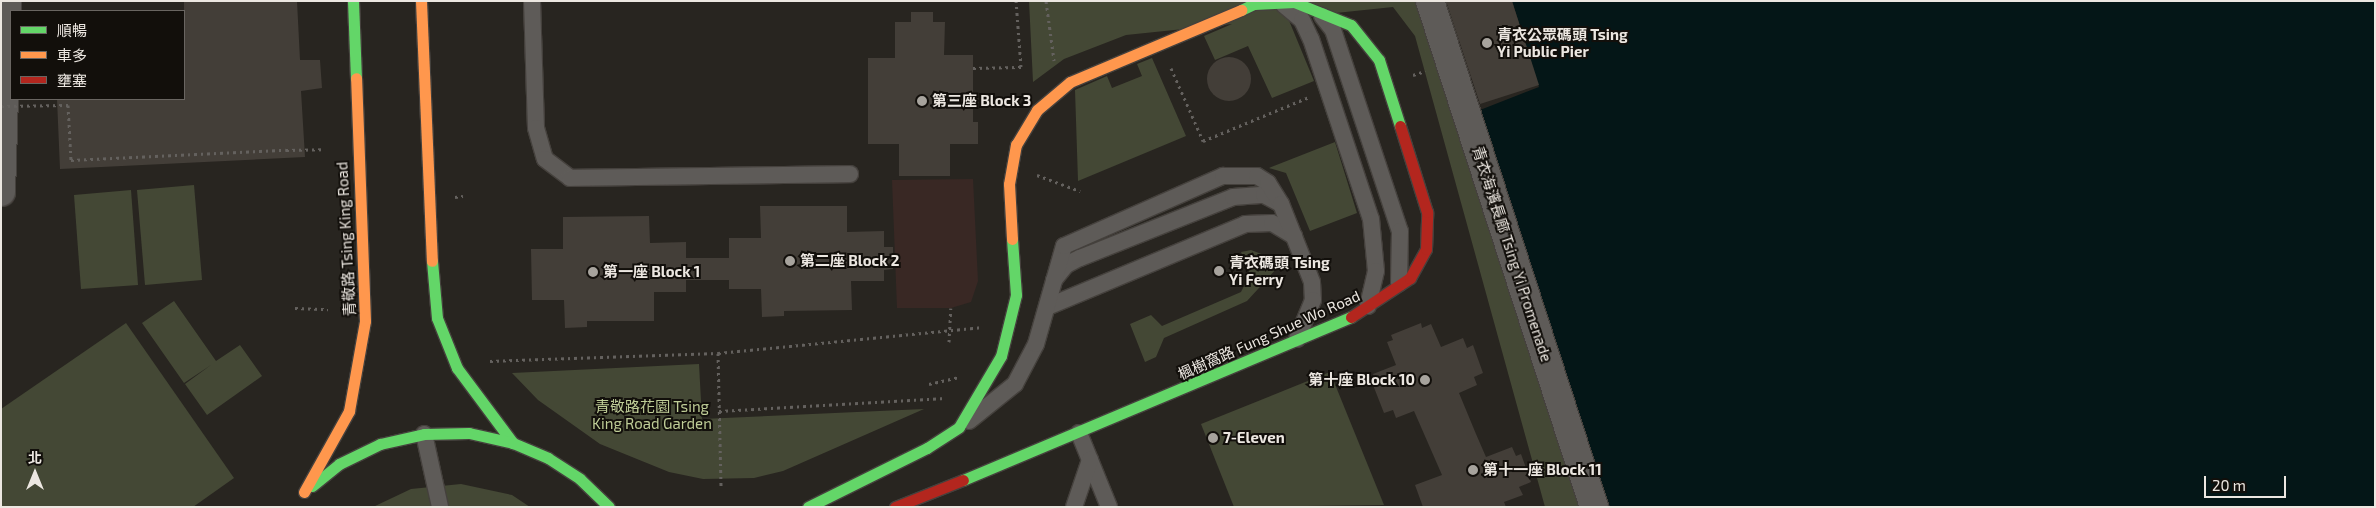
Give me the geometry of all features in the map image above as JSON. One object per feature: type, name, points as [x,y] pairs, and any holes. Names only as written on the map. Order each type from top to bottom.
[{"type":"street","points":[[1,192],[7,1]]},
{"type":"street","name":"青敬路 Tsing King Road","points":[[353,1],[365,321],[349,411],[301,496],[339,464],[380,444],[424,434]]},
{"type":"street","points":[[421,1],[430,259],[438,318],[457,368],[513,442]]},
{"type":"street","name":"青衣海濱長廊 Tsing Yi Promenade","points":[[1430,1],[1594,507]]},
{"type":"street","name":"楓樹窩路 Fung Shue Wo Road","points":[[808,507],[927,448],[959,428],[1000,356],[1016,295],[1016,242],[1010,184],[1016,145],[1037,110],[1070,82],[1254,4],[1272,2],[1315,9],[1351,25],[1368,40],[1381,68],[1428,212],[1426,250],[1419,266],[1398,289],[1368,308],[1296,341],[1079,433],[895,507]]},
{"type":"street","points":[[424,434],[469,433],[513,442],[572,473],[608,507]]},
{"type":"lane","points":[[532,1],[536,128],[545,159],[570,178],[850,174]]},
{"type":"lane","points":[[1272,2],[1290,6],[1311,38],[1371,219],[1376,270],[1368,308]]},
{"type":"lane","points":[[1315,9],[1333,30],[1400,231],[1402,268],[1398,289]]},
{"type":"lane","points":[[959,428],[992,406],[1015,384],[1036,344],[1047,307],[1058,257],[1073,238],[1223,176],[1257,176],[1268,183],[1281,204],[1312,282],[1313,300],[1296,341]]},
{"type":"lane","points":[[1052,287],[1066,264],[1220,201],[1247,194],[1264,195],[1281,204]]},
{"type":"lane","points":[[1047,307],[1245,224],[1272,223],[1294,236]]},
{"type":"lane","points":[[1079,433],[1108,507]]},
{"type":"lane","points":[[424,434],[440,507]]},
{"type":"lane","points":[[1074,507],[1090,460]]},
{"type":"path","points":[[973,68],[1021,67],[1016,1]]},
{"type":"path","points":[[1046,1],[1054,64]]},
{"type":"path","points":[[1161,44],[1203,141],[1309,97]]},
{"type":"path","points":[[1,106],[68,105],[71,160],[325,149]]},
{"type":"path","points":[[1027,173],[1051,177],[1080,191]]},
{"type":"path","points":[[295,308],[328,309]]},
{"type":"path","points":[[949,342],[951,308]]},
{"type":"path","points":[[490,361],[718,353],[986,327]]},
{"type":"path","points":[[718,353],[721,489]]},
{"type":"path","points":[[930,384],[964,375]]},
{"type":"path","points":[[719,411],[949,398]]},
{"type":"shaded area","points":[[1512,1],[2375,1],[2375,507],[1609,507],[1480,110],[1539,87]]},
{"type":"shaded area","points":[[973,179],[978,281],[971,302],[951,308],[897,308],[892,180]]},
{"type":"green space","points":[[1029,1],[1435,1],[1470,107],[1478,104],[1609,507],[1545,507],[1415,36],[1393,7],[1288,18],[1314,81],[1272,98],[1248,46],[1215,60],[1204,36],[1232,24],[1126,35],[1064,59],[1033,82]]},
{"type":"green space","points":[[1152,58],[1186,136],[1078,181],[1075,90],[1107,76],[1112,88],[1142,76],[1137,64]]},
{"type":"green space","points":[[1335,142],[1357,213],[1310,231],[1286,173],[1269,168]]},
{"type":"green space","points":[[194,185],[202,280],[145,285],[137,190]]},
{"type":"green space","points":[[131,190],[138,285],[81,289],[74,195]]},
{"type":"green space","points":[[1251,250],[1272,258],[1279,266],[1247,301],[1164,338],[1156,357],[1145,362],[1130,324],[1151,315],[1162,326],[1241,292],[1250,274],[1241,252]]},
{"type":"green space","points":[[174,301],[216,361],[240,345],[262,376],[207,415],[185,384],[211,365],[184,383],[142,323]]},
{"type":"green space","points":[[126,323],[234,478],[193,507],[1,507],[1,409]]},
{"type":"green space","name":"青敬路花園 Tsing King Road Garden","points":[[699,364],[702,419],[924,409],[783,471],[754,478],[703,479],[669,472],[600,444],[538,400],[512,373]]},
{"type":"green space","points":[[1330,372],[1384,505],[1234,507],[1201,424]]},
{"type":"green space","points":[[461,484],[512,495],[530,507],[373,507],[411,489]]},
{"type":"building","points":[[184,1],[297,1],[300,60],[320,60],[322,88],[301,91],[305,157],[60,169],[57,100],[185,100]]},
{"type":"building","name":"青衣公眾碼頭 Tsing Yi Public Pier","points":[[1446,1],[1512,1],[1539,85],[1480,104]]},
{"type":"building","name":"第三座 Block 3","points":[[911,12],[933,12],[933,22],[945,22],[944,55],[973,55],[973,122],[978,122],[978,144],[950,144],[950,176],[899,176],[899,144],[868,144],[868,58],[895,58],[895,22],[911,22]]},
{"type":"building","points":[[1229,57],[1241,61],[1247,67],[1251,79],[1247,91],[1241,97],[1229,101],[1217,97],[1211,91],[1207,79],[1211,67],[1217,61]]},
{"type":"building","points":[[760,206],[847,206],[847,232],[884,231],[884,247],[893,247],[893,269],[884,270],[884,281],[851,281],[852,310],[784,311],[784,316],[762,317],[761,289],[729,289],[729,280],[686,280],[686,292],[654,292],[654,321],[587,321],[587,327],[565,328],[564,300],[532,300],[531,249],[563,249],[563,217],[649,216],[650,243],[686,242],[686,258],[729,258],[729,238],[761,238]]},
{"type":"building","points":[[1421,323],[1422,328],[1431,324],[1441,347],[1463,338],[1467,348],[1473,345],[1483,373],[1474,377],[1477,385],[1459,393],[1476,434],[1486,457],[1512,447],[1516,456],[1521,454],[1531,482],[1519,487],[1523,495],[1504,502],[1506,507],[1423,507],[1415,485],[1442,475],[1414,411],[1396,418],[1393,410],[1384,413],[1373,385],[1377,384],[1373,374],[1396,365],[1387,342],[1393,340],[1391,335]]},
{"type":"traffic: fast","points":[[353,1],[356,78]]},
{"type":"traffic: fast","points":[[1241,10],[1254,4],[1294,2],[1351,25],[1379,60],[1400,126]]},
{"type":"traffic: fast","points":[[808,507],[927,448],[959,427],[1001,356],[1016,295],[1012,239]]},
{"type":"traffic: fast","points":[[432,261],[437,318],[457,368],[513,443]]},
{"type":"traffic: fast","points":[[963,480],[1351,317]]},
{"type":"traffic: fast","points":[[312,486],[339,464],[380,444],[424,434],[469,433],[513,443],[548,458],[580,479],[609,507]]},
{"type":"traffic: slow","points":[[421,1],[432,261]]},
{"type":"traffic: slow","points":[[1012,239],[1009,184],[1016,145],[1037,110],[1070,82],[1241,10]]},
{"type":"traffic: slow","points":[[304,492],[349,411],[365,321],[356,78]]},
{"type":"traffic: jam","points":[[1351,317],[1410,278],[1426,249],[1427,212],[1400,126]]},
{"type":"traffic: jam","points":[[895,507],[963,480]]},
{"type":"place","name":"青衣公眾碼頭 Tsing Yi Public Pier","points":[[1487,43]]},
{"type":"place","name":"第三座 Block 3","points":[[922,101]]},
{"type":"place","name":"第二座 Block 2","points":[[790,261]]},
{"type":"place","name":"青衣碼頭 Tsing Yi Ferry","points":[[1219,271]]},
{"type":"place","name":"第一座 Block 1","points":[[593,272]]},
{"type":"place","name":"第十座 Block 10","points":[[1425,380]]},
{"type":"place","name":"7-Eleven","points":[[1213,438]]},
{"type":"place","name":"第十一座 Block 11","points":[[1473,470]]}]
